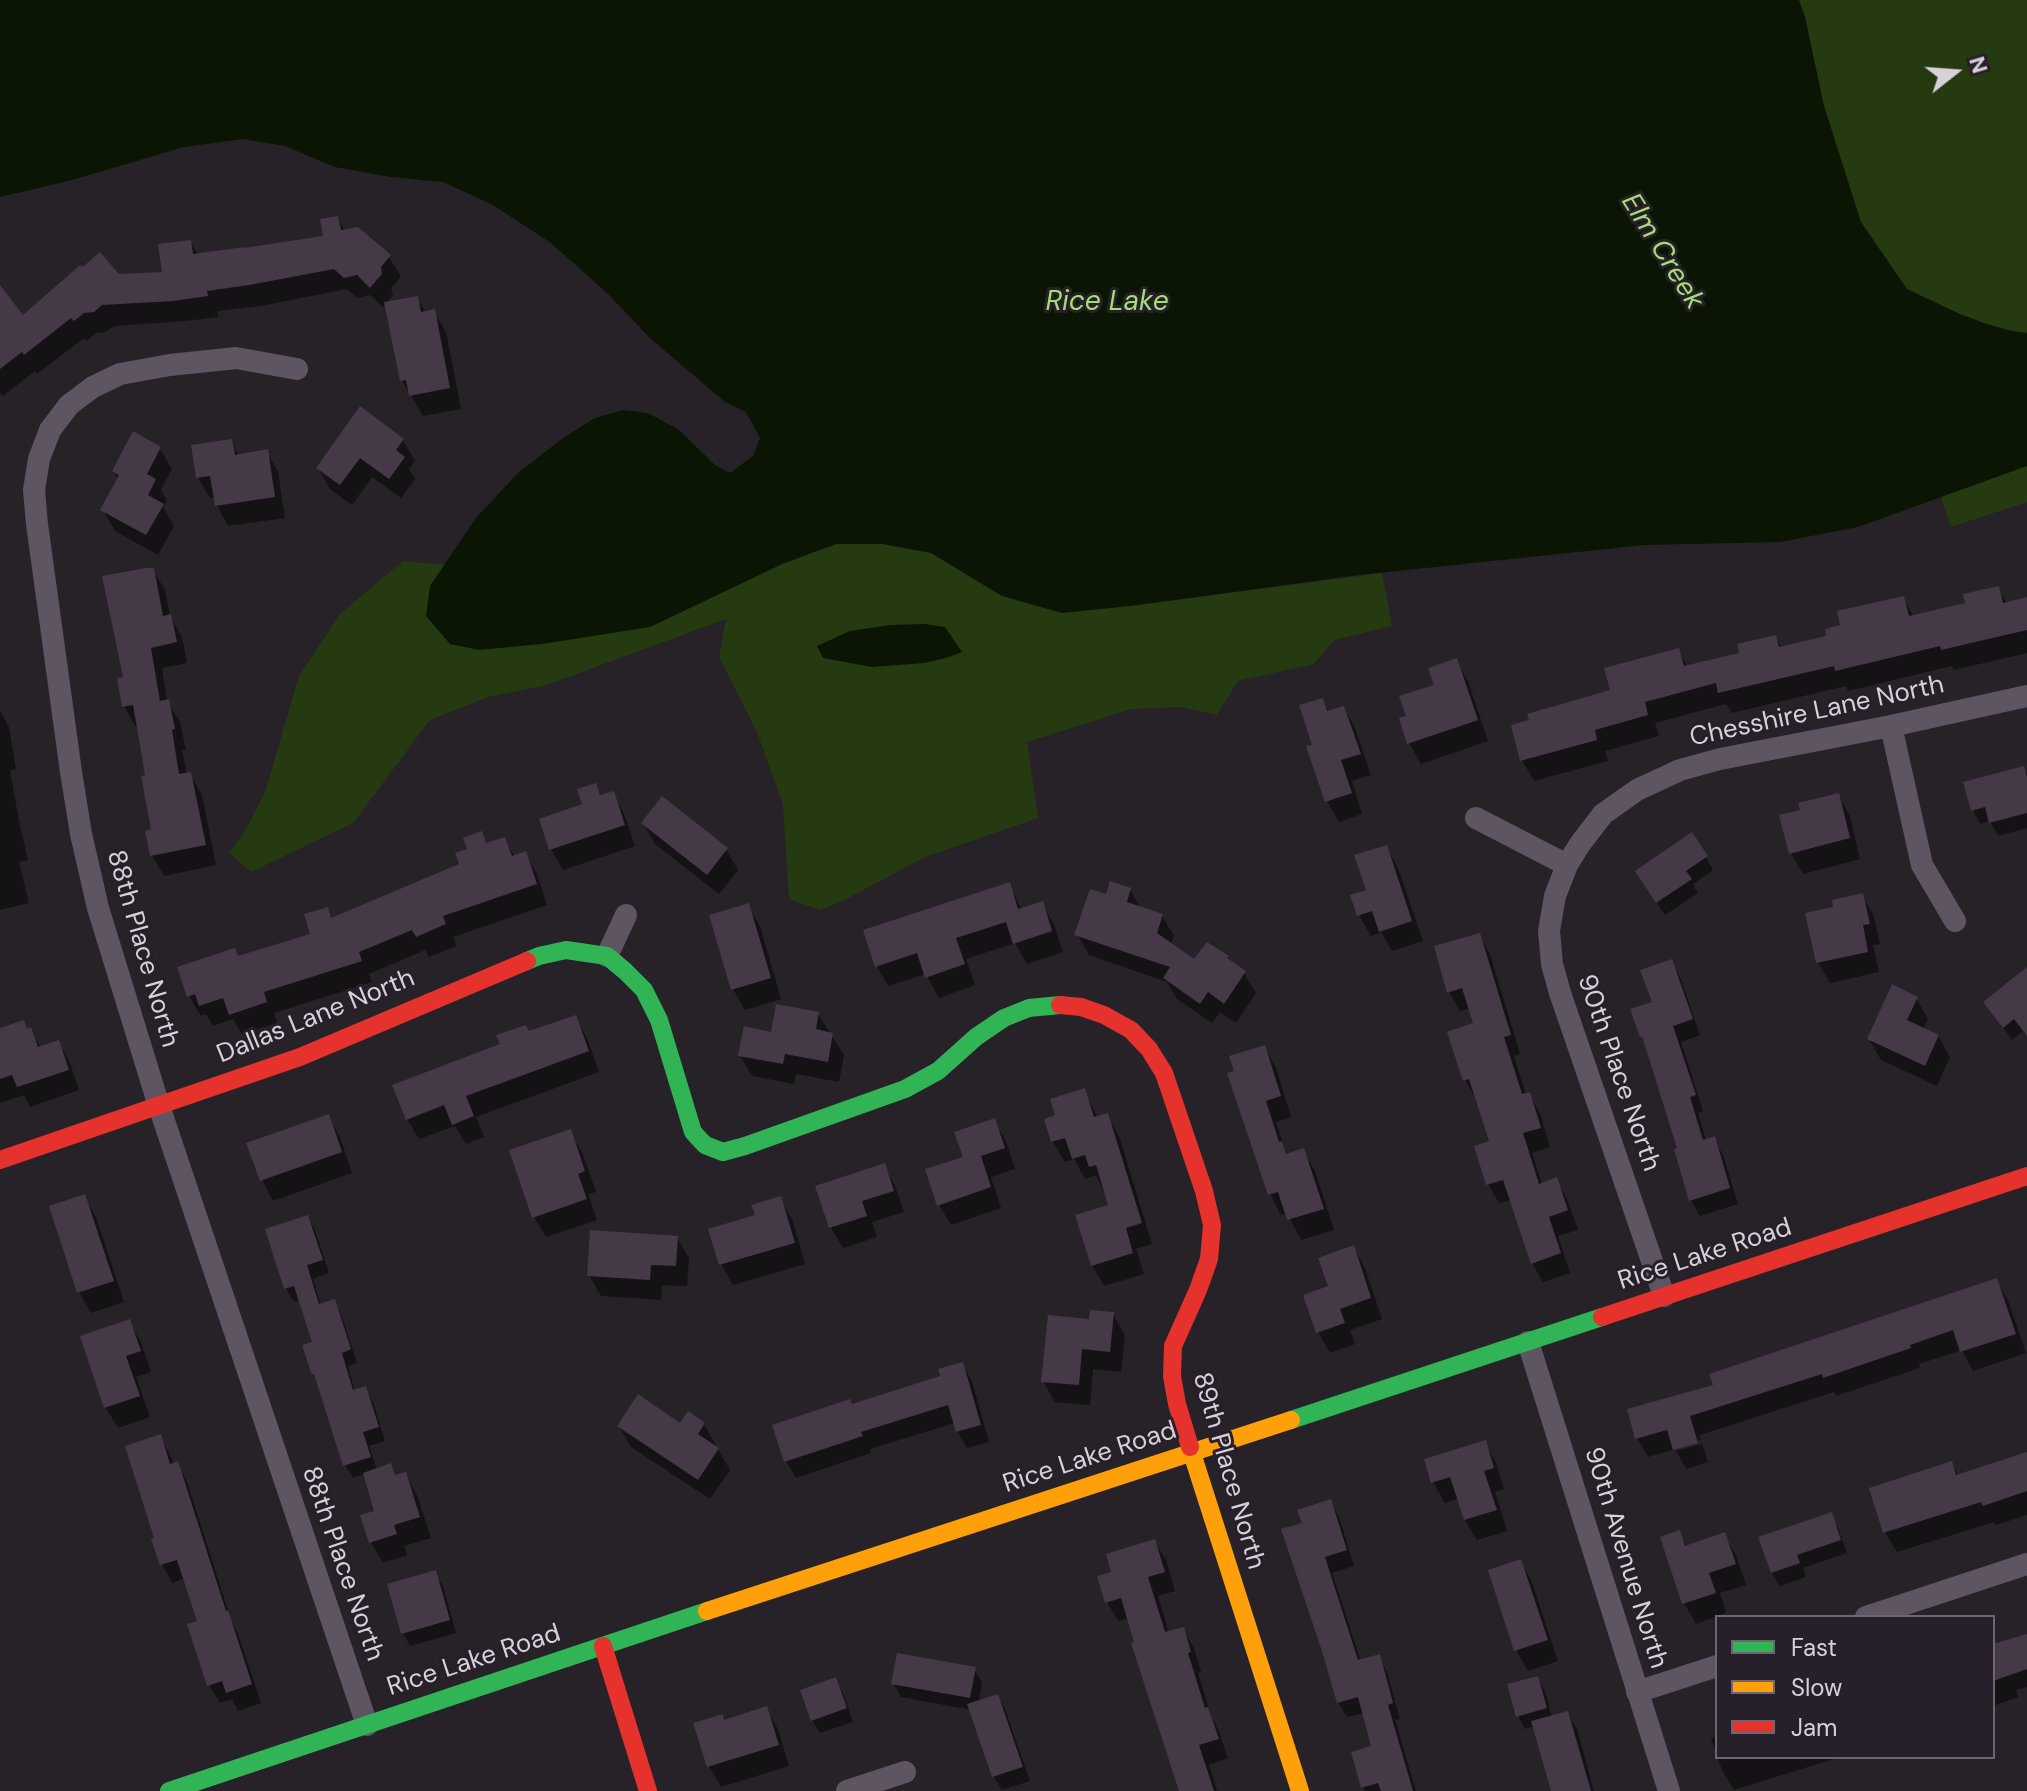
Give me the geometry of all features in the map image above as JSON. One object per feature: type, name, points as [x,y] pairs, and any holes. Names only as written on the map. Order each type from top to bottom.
[{"type":"street","name":"88th Place North","points":[[297,369],[236,358],[120,374],[93,387],[69,405],[50,430],[39,459],[34,490],[81,834],[98,908],[159,1106],[367,1725]]},
{"type":"street","name":"Chesshire Lane North","points":[[1567,865],[1603,814],[1637,790],[1680,770],[1764,749],[1891,726],[2027,696]]},
{"type":"street","points":[[1891,726],[1922,865],[1955,921]]},
{"type":"street","points":[[1476,818],[1567,865]]},
{"type":"street","name":"90th Place North","points":[[1567,865],[1555,896],[1549,931],[1552,964],[1664,1296]]},
{"type":"street","points":[[607,956],[626,915]]},
{"type":"street","name":"Dallas Lane North","points":[[0,1160],[300,1057],[539,956],[566,950],[607,956]]},
{"type":"street","name":"89th Place North","points":[[607,956],[644,990],[652,1004],[693,1132],[705,1145],[723,1152],[905,1089],[938,1071],[976,1037],[1004,1018],[1029,1008],[1054,1005],[1081,1007],[1131,1030],[1149,1049],[1164,1073],[1204,1191],[1212,1225],[1209,1259],[1173,1346],[1174,1390],[1300,1791]]},
{"type":"street","name":"Rice Lake Road","points":[[169,1791],[1664,1296],[2025,1182]]},
{"type":"street","name":"90th Avenue North","points":[[1528,1342],[1669,1791]]},
{"type":"street","points":[[1872,1615],[2027,1564]]},
{"type":"street","points":[[603,1646],[648,1791]]},
{"type":"street","points":[[1637,1692],[1715,1667]]},
{"type":"street","points":[[847,1791],[905,1772]]},
{"type":"green space","points":[[1778,0],[2027,0],[2027,502],[1951,527]]},
{"type":"green space","points":[[836,544],[883,544],[931,553],[1002,596],[1130,606],[1382,573],[1392,626],[1334,640],[1314,664],[1238,681],[1217,715],[1181,707],[1131,709],[1027,742],[1038,818],[925,857],[820,910],[789,899],[783,804],[757,732],[719,657],[726,619],[544,686],[488,697],[430,720],[353,823],[251,872],[229,853],[246,829],[265,792],[299,676],[340,614],[403,561],[445,565],[430,586],[650,627],[782,564]]},
{"type":"water","name":"Rice Lake","points":[[0,0],[1799,0],[1824,106],[1861,222],[1907,289],[1987,324],[2027,333],[2027,466],[1858,527],[1780,542],[1644,545],[1359,575],[1062,613],[1002,596],[931,553],[883,544],[836,544],[782,564],[650,627],[542,644],[479,650],[450,644],[426,616],[430,586],[476,518],[518,473],[595,418],[623,410],[648,413],[679,430],[715,465],[730,473],[753,456],[760,438],[746,412],[725,402],[651,339],[608,294],[551,243],[493,205],[443,182],[335,167],[285,146],[243,139],[184,147],[72,180],[0,197]]},
{"type":"water","points":[[924,624],[945,627],[962,652],[924,663],[872,667],[823,658],[817,646],[850,631]]},
{"type":"building","points":[[338,216],[341,230],[358,227],[391,255],[381,267],[382,274],[370,288],[357,275],[344,278],[334,269],[207,291],[208,296],[102,305],[74,321],[71,318],[24,355],[22,352],[0,369],[0,285],[23,315],[79,266],[84,266],[100,252],[119,274],[162,272],[158,244],[191,240],[193,254],[323,236],[320,219]]},
{"type":"building","points":[[418,296],[421,312],[435,309],[450,388],[409,396],[406,380],[400,381],[384,302]]},
{"type":"building","points":[[360,406],[404,439],[396,450],[405,457],[389,479],[360,458],[340,485],[316,468]]},
{"type":"building","points":[[133,431],[161,447],[147,474],[156,479],[148,495],[164,504],[146,535],[100,510],[119,475],[112,471]]},
{"type":"building","points":[[232,439],[235,455],[268,449],[275,497],[215,506],[210,476],[196,478],[191,445]]},
{"type":"building","points":[[154,568],[163,616],[171,614],[177,642],[151,648],[160,701],[169,699],[179,774],[191,772],[206,845],[150,856],[145,831],[151,829],[141,776],[145,775],[133,705],[122,707],[117,678],[123,677],[102,576]]},
{"type":"building","points":[[1999,586],[2003,603],[2027,597],[2027,630],[1941,650],[1940,646],[1835,671],[1834,666],[1718,693],[1716,683],[1645,702],[1648,715],[1595,730],[1597,740],[1520,761],[1511,725],[1529,720],[1527,714],[1610,690],[1604,668],[1679,648],[1684,666],[1739,653],[1737,644],[1776,635],[1779,647],[1826,636],[1825,629],[1840,625],[1837,611],[1904,596],[1909,616],[1965,603],[1963,594]]},
{"type":"building","points":[[1457,658],[1478,720],[1407,744],[1399,718],[1406,716],[1399,696],[1434,685],[1428,668]]},
{"type":"building","points":[[1323,698],[1327,711],[1344,706],[1361,754],[1341,760],[1352,793],[1325,802],[1306,746],[1312,745],[1299,705]]},
{"type":"building","points":[[2024,766],[2027,813],[1989,823],[1985,807],[1971,811],[1963,782]]},
{"type":"building","points":[[596,783],[600,795],[614,791],[625,825],[549,850],[539,819],[582,804],[577,789]]},
{"type":"building","points":[[1839,793],[1850,838],[1789,854],[1779,815],[1800,810],[1798,803]]},
{"type":"building","points":[[662,796],[728,848],[707,875],[641,823]]},
{"type":"building","points":[[482,831],[486,843],[505,837],[512,856],[526,851],[537,884],[443,916],[446,924],[416,937],[412,930],[359,952],[362,961],[264,992],[267,1002],[229,1015],[223,998],[199,1006],[195,994],[187,997],[177,967],[235,948],[238,956],[310,934],[304,914],[328,907],[331,918],[459,864],[455,853],[467,849],[463,838]]},
{"type":"building","points":[[1692,832],[1708,856],[1686,871],[1692,879],[1656,903],[1635,871]]},
{"type":"building","points":[[1387,845],[1412,921],[1379,932],[1372,911],[1357,916],[1350,895],[1366,890],[1354,855]]},
{"type":"building","points":[[1110,881],[1131,888],[1127,902],[1163,914],[1157,933],[1194,959],[1207,942],[1246,971],[1224,1004],[1208,992],[1200,1004],[1163,978],[1170,967],[1074,935],[1090,889],[1106,894]]},
{"type":"building","points":[[1010,882],[1018,909],[1043,901],[1052,931],[1013,944],[1006,922],[956,938],[965,964],[925,978],[917,953],[875,967],[863,930]]},
{"type":"building","points":[[1863,893],[1870,924],[1863,925],[1868,952],[1816,963],[1805,913],[1833,907],[1832,900]]},
{"type":"building","points":[[749,903],[771,978],[731,990],[709,915]]},
{"type":"building","points":[[1480,933],[1511,1035],[1504,1037],[1522,1094],[1530,1092],[1541,1128],[1523,1133],[1539,1184],[1557,1177],[1568,1210],[1549,1217],[1561,1253],[1531,1264],[1503,1180],[1486,1185],[1474,1146],[1489,1141],[1469,1079],[1463,1081],[1447,1032],[1473,1023],[1462,988],[1447,993],[1434,946]]},
{"type":"building","points":[[1672,959],[1693,1019],[1673,1026],[1696,1095],[1690,1097],[1703,1140],[1715,1136],[1730,1188],[1689,1201],[1674,1149],[1677,1148],[1642,1036],[1630,1009],[1652,1002],[1640,970]]},
{"type":"building","points":[[2027,967],[2027,1036],[2014,1019],[2003,1028],[1983,1002]]},
{"type":"building","points":[[1892,984],[1918,997],[1907,1020],[1939,1035],[1925,1066],[1867,1039]]},
{"type":"building","points":[[776,1004],[819,1012],[816,1029],[833,1033],[828,1062],[785,1054],[783,1064],[738,1056],[744,1026],[771,1032]]},
{"type":"building","points":[[576,1015],[589,1051],[466,1096],[474,1116],[452,1125],[444,1105],[406,1120],[392,1085],[500,1044],[496,1035],[526,1025],[529,1031]]},
{"type":"building","points":[[24,1020],[27,1029],[31,1027],[38,1047],[59,1040],[69,1070],[17,1087],[12,1075],[0,1079],[0,1028]]},
{"type":"building","points":[[1265,1045],[1281,1096],[1266,1101],[1279,1142],[1282,1141],[1286,1154],[1304,1148],[1324,1209],[1287,1220],[1278,1192],[1268,1195],[1227,1073],[1234,1071],[1229,1056]]},
{"type":"building","points":[[1085,1088],[1094,1117],[1108,1113],[1142,1223],[1126,1228],[1133,1253],[1091,1266],[1075,1215],[1108,1205],[1096,1165],[1089,1167],[1085,1155],[1072,1159],[1065,1138],[1051,1142],[1044,1119],[1055,1115],[1050,1099]]},
{"type":"building","points":[[329,1114],[342,1152],[260,1181],[246,1143]]},
{"type":"building","points":[[995,1118],[1005,1148],[981,1156],[991,1187],[937,1206],[925,1169],[963,1157],[954,1132]]},
{"type":"building","points":[[571,1129],[585,1171],[578,1174],[587,1199],[532,1218],[509,1150]]},
{"type":"building","points":[[885,1163],[894,1191],[862,1201],[867,1216],[829,1228],[815,1186]]},
{"type":"building","points":[[85,1194],[114,1281],[77,1293],[49,1206]]},
{"type":"building","points":[[781,1196],[795,1243],[719,1265],[708,1229],[755,1215],[751,1205]]},
{"type":"building","points":[[308,1215],[323,1260],[307,1265],[319,1304],[335,1299],[351,1349],[342,1353],[353,1390],[366,1386],[379,1427],[363,1432],[371,1457],[343,1466],[302,1345],[312,1342],[294,1286],[284,1289],[265,1229]]},
{"type":"building","points":[[590,1230],[678,1236],[676,1266],[651,1265],[650,1280],[587,1276]]},
{"type":"building","points":[[1354,1245],[1371,1298],[1340,1309],[1345,1323],[1316,1333],[1303,1295],[1328,1286],[1318,1258]]},
{"type":"building","points":[[1997,1278],[2016,1334],[1960,1352],[1953,1330],[1823,1378],[1822,1374],[1690,1416],[1698,1443],[1673,1450],[1667,1430],[1635,1439],[1627,1409],[1713,1385],[1709,1374]]},
{"type":"building","points":[[1090,1310],[1114,1312],[1110,1352],[1082,1349],[1079,1385],[1041,1382],[1048,1315],[1089,1319]]},
{"type":"building","points":[[130,1319],[141,1351],[126,1356],[140,1396],[104,1408],[80,1336]]},
{"type":"building","points":[[963,1362],[981,1425],[956,1432],[948,1405],[861,1432],[863,1436],[784,1462],[772,1425],[850,1399],[852,1404],[940,1376],[938,1369]]},
{"type":"building","points":[[638,1394],[680,1423],[688,1411],[705,1423],[698,1434],[719,1448],[698,1480],[617,1426]]},
{"type":"building","points":[[161,1434],[170,1464],[178,1461],[252,1684],[226,1693],[222,1681],[207,1686],[187,1624],[197,1621],[177,1560],[160,1565],[125,1446]]},
{"type":"building","points":[[1486,1440],[1494,1468],[1484,1471],[1497,1510],[1464,1520],[1450,1477],[1431,1483],[1424,1459]]},
{"type":"building","points":[[2027,1452],[2027,1491],[1883,1533],[1869,1488],[1952,1461],[1956,1475]]},
{"type":"building","points":[[391,1463],[395,1475],[406,1472],[420,1517],[394,1525],[397,1534],[369,1543],[360,1515],[374,1511],[363,1473]]},
{"type":"building","points":[[1331,1499],[1347,1550],[1325,1557],[1358,1660],[1380,1654],[1393,1703],[1388,1705],[1413,1791],[1381,1791],[1378,1783],[1361,1788],[1351,1752],[1371,1746],[1358,1697],[1337,1703],[1281,1529],[1302,1523],[1297,1510]]},
{"type":"building","points":[[1832,1512],[1841,1540],[1797,1555],[1800,1563],[1771,1573],[1758,1537]]},
{"type":"building","points":[[1680,1530],[1685,1546],[1725,1532],[1736,1564],[1709,1573],[1716,1593],[1682,1604],[1660,1537]]},
{"type":"building","points":[[1155,1539],[1165,1572],[1148,1577],[1165,1632],[1184,1627],[1191,1652],[1188,1653],[1205,1708],[1208,1707],[1219,1739],[1199,1745],[1214,1791],[1179,1791],[1131,1643],[1134,1642],[1121,1598],[1105,1603],[1097,1576],[1111,1572],[1106,1554]]},
{"type":"building","points":[[1521,1559],[1548,1640],[1514,1651],[1488,1570]]},
{"type":"building","points":[[436,1570],[450,1620],[401,1634],[387,1584]]},
{"type":"building","points":[[2027,1634],[2027,1669],[1995,1680],[1995,1643]]},
{"type":"building","points":[[897,1653],[976,1667],[970,1698],[891,1684]]},
{"type":"building","points":[[1538,1676],[1547,1708],[1516,1717],[1507,1684]]},
{"type":"building","points":[[836,1677],[847,1708],[811,1721],[800,1690]]},
{"type":"building","points":[[998,1694],[1023,1767],[992,1777],[967,1704]]},
{"type":"building","points":[[767,1706],[779,1745],[707,1767],[693,1723],[723,1714],[724,1720]]},
{"type":"building","points":[[1568,1711],[1591,1791],[1551,1791],[1531,1721]]},
{"type":"traffic: fast","points":[[527,961],[566,950],[607,956],[625,971],[644,990],[659,1020],[693,1132],[705,1145],[723,1152],[905,1089],[938,1071],[976,1037],[1004,1018],[1029,1008],[1060,1005]]},
{"type":"traffic: fast","points":[[1291,1420],[1602,1317]]},
{"type":"traffic: fast","points":[[169,1791],[707,1611]]},
{"type":"traffic: slow","points":[[707,1611],[1291,1420]]},
{"type":"traffic: slow","points":[[1190,1447],[1300,1791]]},
{"type":"traffic: jam","points":[[0,1160],[300,1057],[527,961]]},
{"type":"traffic: jam","points":[[1060,1005],[1081,1007],[1104,1015],[1131,1030],[1149,1049],[1164,1073],[1204,1191],[1212,1225],[1209,1259],[1173,1346],[1172,1376],[1190,1447]]},
{"type":"traffic: jam","points":[[1602,1317],[2027,1176]]},
{"type":"traffic: jam","points":[[603,1646],[648,1791]]},
{"type":"water label","name":"Elm Creek","points":[[1662,252]]}]
